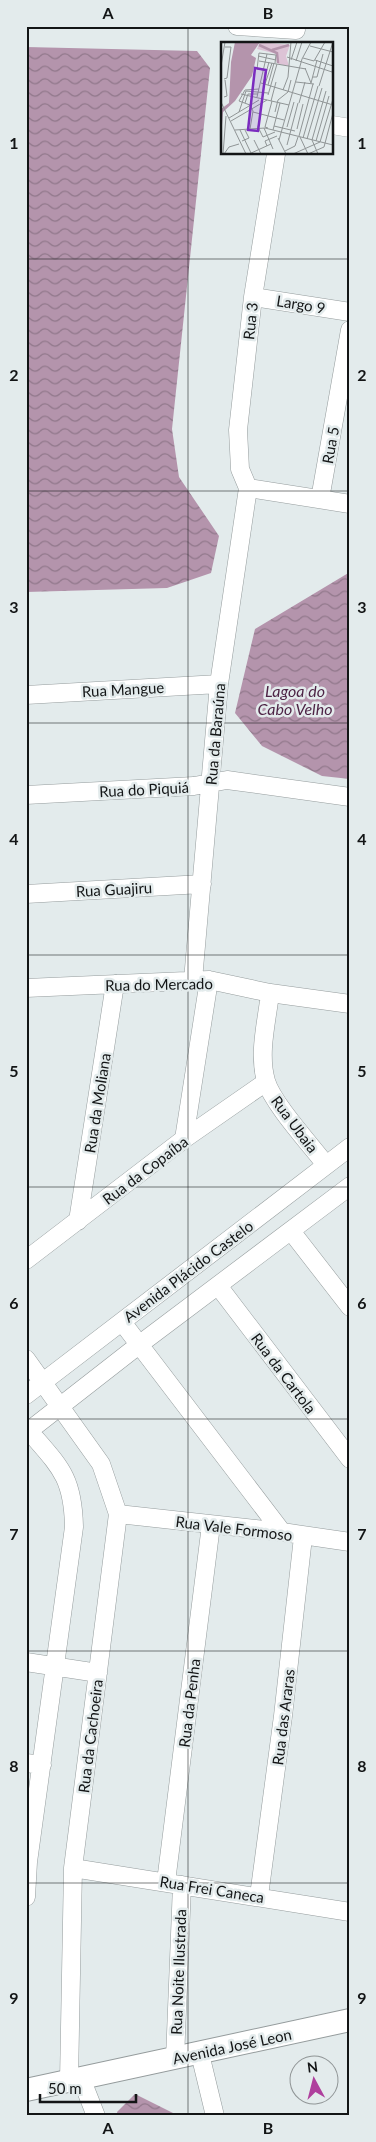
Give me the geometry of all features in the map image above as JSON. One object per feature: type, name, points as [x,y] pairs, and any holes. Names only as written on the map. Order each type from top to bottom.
[{"type":"main road","name":"Avenida José Leon","points":[[30,2089],[200,2054],[350,2020]]},
{"type":"street","points":[[237,26],[296,33]]},
{"type":"street","points":[[334,125],[350,128]]},
{"type":"street","name":"Rua 3","points":[[248,488],[240,469],[238,430],[253,297],[276,155]]},
{"type":"street","name":"Largo 9","points":[[253,297],[350,312]]},
{"type":"street","name":"Rua 5","points":[[320,500],[345,387],[350,330]]},
{"type":"street","points":[[248,488],[350,504]]},
{"type":"street","name":"Rua da Baraúna","points":[[184,1139],[201,980],[202,884],[219,684],[248,488]]},
{"type":"street","name":"Rua Mangue","points":[[26,695],[219,684]]},
{"type":"street","name":"Rua do Piquiá","points":[[26,796],[194,786],[227,780],[350,797]]},
{"type":"street","name":"Rua Guajiru","points":[[26,894],[202,884]]},
{"type":"street","name":"Rua do Mercado","points":[[26,988],[201,980],[270,993],[350,1004]]},
{"type":"street","name":"Rua da Moliana","points":[[78,1221],[115,984]]},
{"type":"street","name":"Rua Ubaia","points":[[270,993],[263,1060],[266,1082],[276,1100],[326,1165]]},
{"type":"street","name":"Rua da Copaíba","points":[[26,1260],[184,1139],[266,1082]]},
{"type":"street","name":"Avenida Plácido Castelo","points":[[35,1387],[350,1148]]},
{"type":"street","name":"Avenida Plácido Castelo","points":[[31,1430],[140,1344],[219,1287],[350,1186]]},
{"type":"street","points":[[291,1231],[350,1307]]},
{"type":"street","name":"Rua da Cartola","points":[[219,1287],[350,1459]]},
{"type":"street","points":[[122,1322],[282,1532]]},
{"type":"street","name":"Rua da Cachoeira","points":[[26,1359],[35,1387],[92,1448],[101,1464],[118,1514],[95,1673],[73,1868],[69,2081]]},
{"type":"street","points":[[26,1897],[34,1764],[61,1668],[74,1527],[74,1506],[70,1487],[62,1471],[31,1430]]},
{"type":"street","name":"Rua Vale Formoso","points":[[118,1514],[282,1532],[303,1537],[350,1542]]},
{"type":"street","name":"Rua da Penha","points":[[174,1883],[211,1525]]},
{"type":"street","name":"Rua das Araras","points":[[259,1896],[284,1716],[303,1537]]},
{"type":"street","points":[[26,1662],[95,1673]]},
{"type":"street","name":"Rua Frei Caneca","points":[[73,1868],[259,1896],[350,1912]]},
{"type":"street","name":"Rua Noite Ilustrada","points":[[174,1883],[175,2059]]},
{"type":"street","points":[[200,2054],[216,2116]]},
{"type":"street","points":[[69,2081],[96,2116]]},
{"type":"water","points":[[26,47],[197,51],[210,68],[172,429],[179,477],[219,536],[211,573],[167,588],[26,592]]},
{"type":"water","name":"Lagoa do Cabo Velho","points":[[350,572],[350,779],[322,776],[262,746],[235,713],[255,629]]},
{"type":"water","points":[[135,2094],[179,2116],[118,2116],[117,2112]]}]
